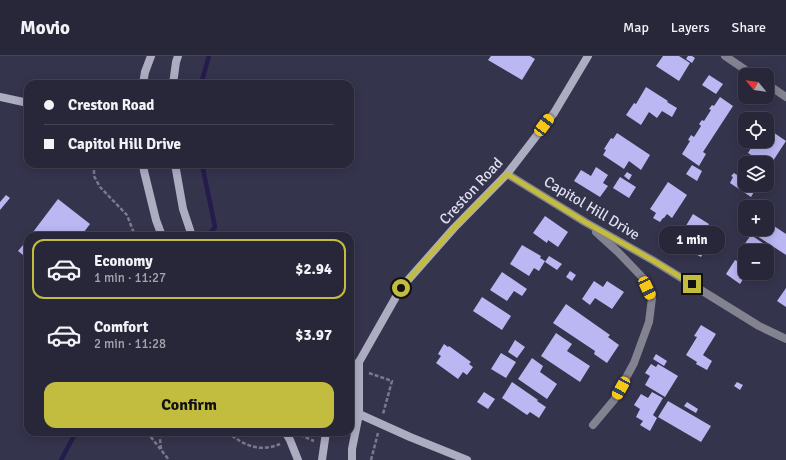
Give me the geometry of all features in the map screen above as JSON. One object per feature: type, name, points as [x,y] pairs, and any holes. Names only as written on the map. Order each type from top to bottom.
[{"type":"main road","points":[[144,80],[151,56]]},
{"type":"main road","points":[[174,80],[178,56]]},
{"type":"main road","name":"Creston Road","points":[[354,369],[359,366],[401,288],[454,228],[507,174],[554,113],[588,56]]},
{"type":"main road","points":[[0,97],[24,102]]},
{"type":"main road","points":[[144,168],[156,220],[160,232]]},
{"type":"main road","points":[[176,168],[183,208],[191,232]]},
{"type":"main road","name":"Creston Road","points":[[352,460],[352,449],[359,414],[359,366]]},
{"type":"main road","points":[[354,407],[359,414]]},
{"type":"main road","points":[[354,414],[359,414],[410,438],[467,460]]},
{"type":"main road","points":[[288,436],[298,460]]},
{"type":"main road","points":[[322,460],[325,436]]},
{"type":"street","points":[[725,56],[743,68]]},
{"type":"street","points":[[774,89],[786,97]]},
{"type":"street","name":"Capitol Hill Drive","points":[[507,174],[585,222],[654,261],[759,326],[786,339]]},
{"type":"street","points":[[585,222],[618,252],[642,278],[652,298],[649,322],[634,363],[614,400],[593,425]]},
{"type":"path","points":[[94,168],[94,176],[100,187],[128,215],[134,232]]},
{"type":"path","points":[[359,366],[392,381],[371,460]]},
{"type":"path","points":[[150,436],[169,460]]},
{"type":"path","points":[[161,436],[161,450]]},
{"type":"path","points":[[232,436],[250,446],[261,447],[276,445],[290,440]]},
{"type":"path","points":[[303,436],[308,438]]},
{"type":"building","points":[[491,56],[530,56],[535,59],[522,80],[488,60]]},
{"type":"building","points":[[663,56],[679,56],[690,63],[679,81],[656,66]]},
{"type":"building","points":[[688,56],[695,58],[692,63],[686,59]]},
{"type":"building","points":[[709,75],[723,84],[716,94],[702,85]]},
{"type":"building","points":[[646,87],[677,108],[672,117],[662,111],[657,118],[649,112],[641,125],[626,115],[634,103],[636,104]]},
{"type":"building","points":[[720,97],[733,106],[703,152],[706,154],[699,166],[682,154],[690,141],[688,140],[691,135],[694,137],[701,126],[699,124],[702,120],[704,121],[711,110],[709,109],[712,105],[714,106]]},
{"type":"building","points":[[617,133],[650,155],[641,170],[629,161],[624,169],[603,155],[606,150],[604,149],[611,138],[613,139]]},
{"type":"building","points":[[774,133],[786,141],[774,159],[774,156],[753,156],[748,153],[751,148],[774,148]]},
{"type":"building","points":[[692,165],[702,171],[697,181],[686,174]]},
{"type":"building","points":[[596,167],[608,175],[603,183],[608,186],[600,197],[574,181],[581,170],[591,176]]},
{"type":"building","points":[[627,172],[632,175],[629,180],[624,176]]},
{"type":"building","points":[[734,173],[738,176],[738,188],[730,183],[733,177],[731,176]]},
{"type":"building","points":[[620,177],[636,187],[629,198],[613,188]]},
{"type":"building","points":[[668,182],[687,195],[672,218],[667,214],[660,222],[653,218],[656,213],[650,209]]},
{"type":"building","points":[[744,192],[754,192],[751,197]]},
{"type":"building","points":[[6,195],[10,198],[0,210],[0,202]]},
{"type":"building","points":[[58,199],[90,224],[84,232],[33,232]]},
{"type":"building","points":[[693,214],[709,224],[707,227],[721,235],[714,246],[709,243],[701,257],[686,250],[688,248],[679,243],[687,230],[684,229]]},
{"type":"building","points":[[545,216],[568,232],[558,247],[548,240],[547,243],[533,233]]},
{"type":"building","points":[[774,226],[786,234],[786,255],[774,247],[774,244],[769,244],[757,236],[774,236]]},
{"type":"building","points":[[750,236],[752,236],[764,244],[745,244]]},
{"type":"building","points":[[24,244],[24,256],[18,251]]},
{"type":"building","points":[[522,245],[541,256],[540,258],[545,261],[539,271],[534,268],[529,276],[510,264]]},
{"type":"building","points":[[549,256],[562,264],[557,270],[545,262]]},
{"type":"building","points":[[735,260],[737,261],[738,260],[738,280],[743,280],[740,284],[726,274]]},
{"type":"building","points":[[570,271],[576,275],[572,281],[566,277]]},
{"type":"building","points":[[502,272],[527,289],[522,296],[514,291],[507,301],[490,290]]},
{"type":"building","points":[[594,281],[603,287],[607,281],[624,292],[612,309],[595,298],[590,305],[582,299]]},
{"type":"building","points":[[786,288],[786,307],[777,301]]},
{"type":"building","points":[[482,297],[511,316],[502,330],[473,311]]},
{"type":"building","points":[[566,304],[610,335],[608,337],[619,345],[607,363],[594,354],[595,351],[553,323]]},
{"type":"building","points":[[701,325],[716,334],[703,355],[712,361],[707,370],[696,364],[697,362],[686,355],[697,337],[694,336]]},
{"type":"building","points":[[556,333],[572,344],[567,351],[590,366],[580,382],[541,356]]},
{"type":"building","points":[[515,340],[525,347],[517,358],[508,352]]},
{"type":"building","points":[[444,344],[471,362],[469,364],[473,367],[467,375],[463,372],[458,379],[436,363],[441,356],[438,354]]},
{"type":"building","points":[[501,353],[516,362],[506,378],[491,369]]},
{"type":"building","points":[[656,354],[667,361],[664,366],[653,359]]},
{"type":"building","points":[[532,358],[543,366],[540,372],[557,384],[547,399],[518,379]]},
{"type":"building","points":[[651,364],[656,367],[658,364],[678,376],[665,397],[645,385],[650,376],[645,373]]},
{"type":"building","points":[[512,382],[546,407],[539,418],[530,412],[527,415],[502,398]]},
{"type":"building","points":[[737,382],[743,385],[740,390],[734,386]]},
{"type":"building","points":[[484,392],[495,399],[488,409],[477,402]]},
{"type":"building","points":[[652,392],[663,398],[653,415],[657,418],[650,431],[640,425],[643,421],[636,417],[640,409],[634,405],[641,394],[648,398]]},
{"type":"building","points":[[668,401],[711,426],[701,442],[658,417]]},
{"type":"building","points":[[687,402],[698,409],[696,413],[684,406]]},
{"type":"waterway","points":[[202,80],[209,56]]},
{"type":"waterway","points":[[203,168],[215,227],[211,232]]},
{"type":"waterway","points":[[61,460],[74,436]]},
{"type":"route","points":[[401,288],[454,228],[507,174],[585,222],[692,284]]}]
